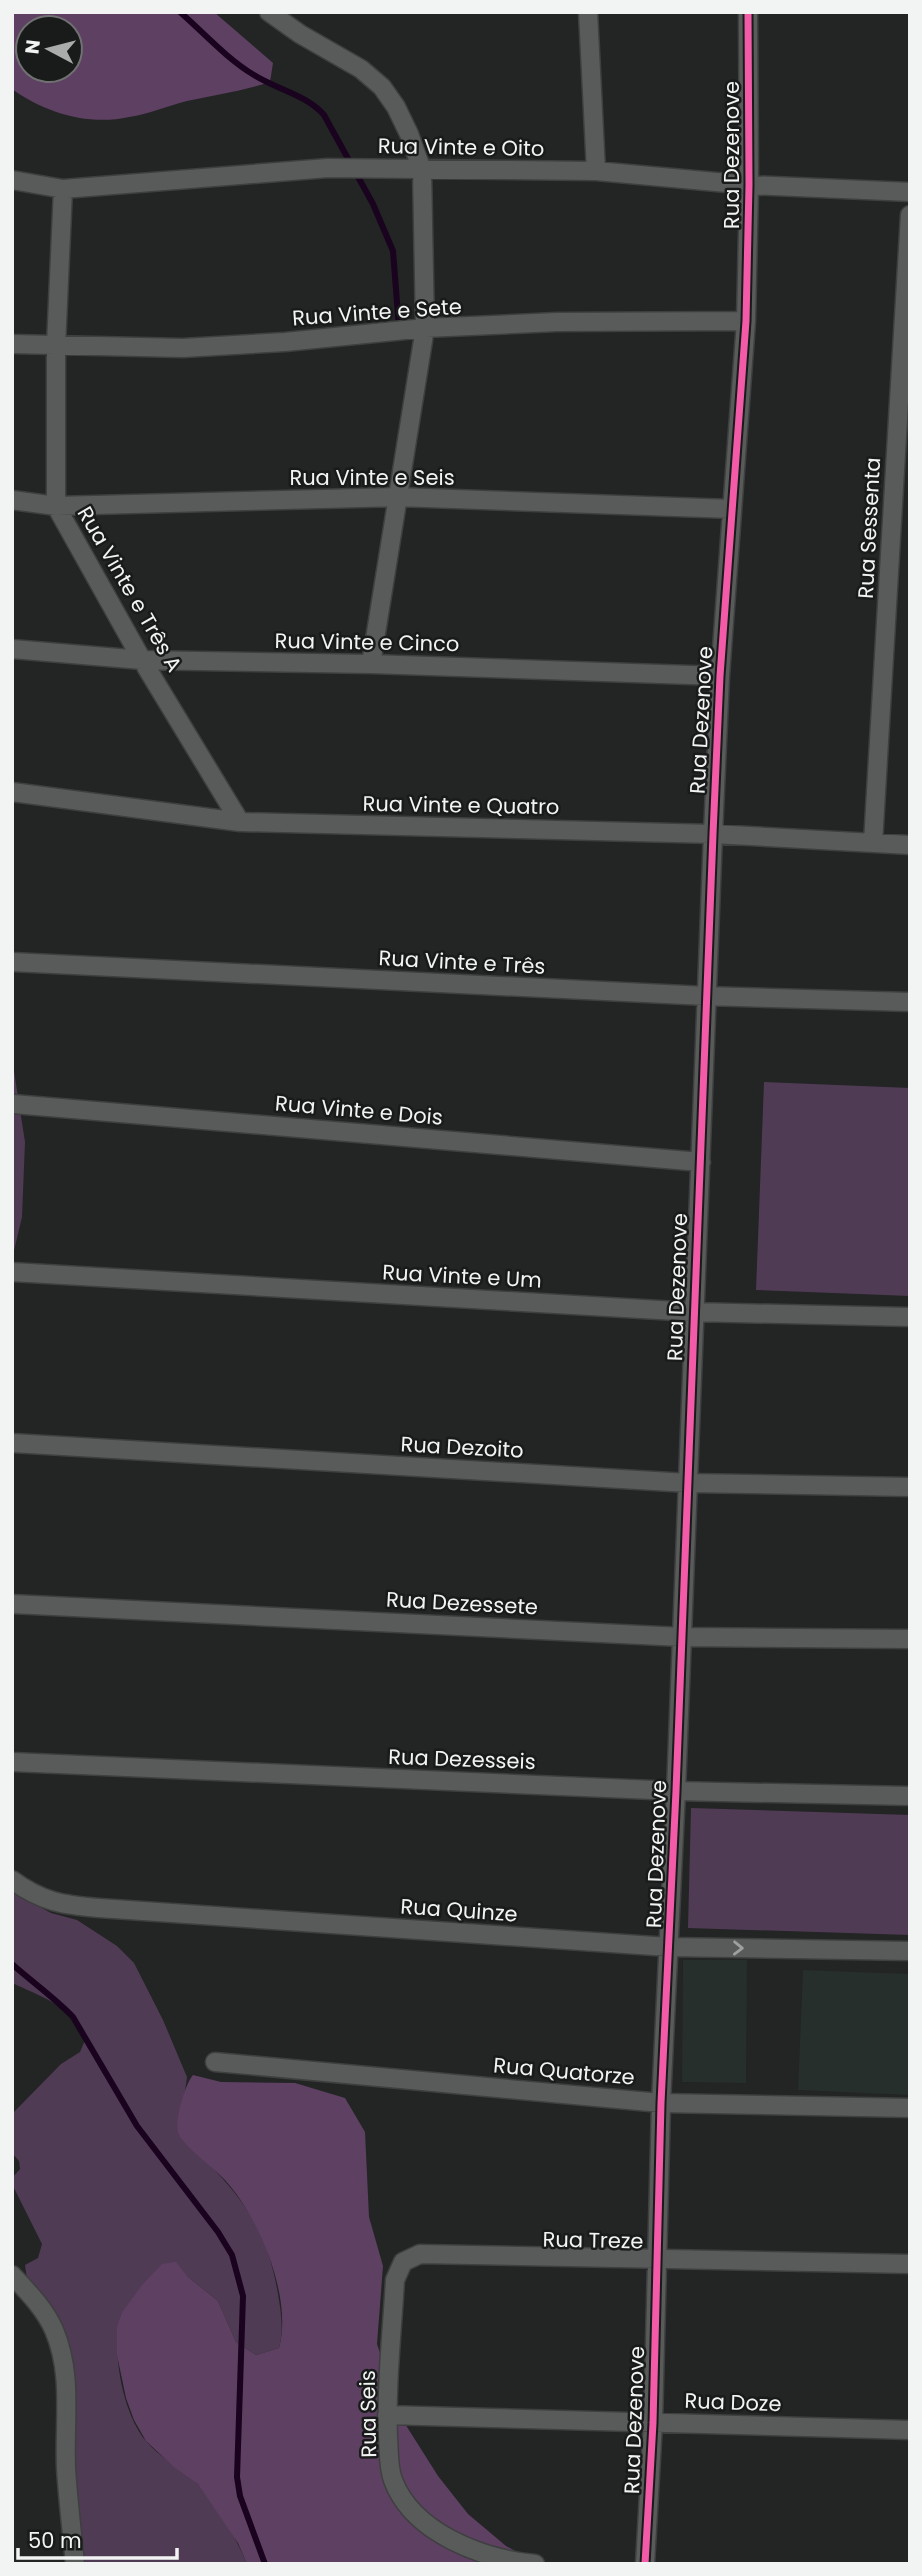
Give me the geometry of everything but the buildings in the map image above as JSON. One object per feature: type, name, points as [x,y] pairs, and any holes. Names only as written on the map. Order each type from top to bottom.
[{"type":"street","points":[[269,12],[300,34],[360,69],[382,87],[396,107],[422,170],[425,328],[371,664]]},
{"type":"street","points":[[588,12],[596,171]]},
{"type":"street","name":"Rua Dezenove","points":[[645,2564],[653,2423],[661,2103],[720,676],[746,321],[749,185],[748,12]]},
{"type":"street","name":"Rua Vinte e Oito","points":[[12,180],[62,189],[328,168],[596,171],[749,185],[910,192]]},
{"type":"street","name":"Rua Vinte e Três A","points":[[62,189],[56,346],[56,506],[142,660],[240,822]]},
{"type":"street","name":"Rua Sessenta","points":[[873,843],[910,215]]},
{"type":"street","name":"Rua Vinte e Sete","points":[[12,344],[233,345],[425,328],[556,322],[746,321]]},
{"type":"street","name":"Rua Vinte e Seis","points":[[12,500],[56,506],[398,497],[732,509]]},
{"type":"street","name":"Rua Vinte e Cinco","points":[[12,649],[142,660],[371,664],[720,676]]},
{"type":"street","name":"Rua Vinte e Quatro","points":[[12,792],[240,822],[713,834],[910,845]]},
{"type":"street","name":"Rua Vinte e Três","points":[[12,962],[706,996],[910,1002]]},
{"type":"street","points":[[12,1094],[13,1105]]},
{"type":"street","name":"Rua Vinte e Dois","points":[[13,1105],[701,1161]]},
{"type":"street","name":"Rua Vinte e Um","points":[[12,1272],[693,1312],[910,1317]]},
{"type":"street","name":"Rua Dezoito","points":[[12,1443],[688,1483],[910,1487]]},
{"type":"street","name":"Rua Dezessete","points":[[12,1604],[682,1637],[910,1639]]},
{"type":"street","name":"Rua Dezesseis","points":[[12,1762],[676,1790],[910,1796]]},
{"type":"street","name":"Rua Quinze","points":[[12,1880],[32,1894],[54,1903],[79,1906],[669,1947],[910,1951]]},
{"type":"street","name":"Rua Quatorze","points":[[215,2062],[661,2103],[910,2108]]},
{"type":"street","name":"Rua Treze","points":[[403,2262],[420,2254],[910,2264]]},
{"type":"street","name":"Rua Seis","points":[[403,2262],[395,2280],[387,2416],[393,2480],[408,2504],[429,2526],[487,2554],[536,2564]]},
{"type":"street","points":[[12,2275],[38,2303],[53,2328],[62,2354],[66,2377],[66,2466],[75,2564]]},
{"type":"street","name":"Rua Doze","points":[[387,2416],[910,2430]]},
{"type":"shaded area","points":[[12,12],[214,12],[273,63],[270,82],[114,119],[98,120],[68,115],[53,111],[12,89]]},
{"type":"shaded area","points":[[12,1058],[25,1142],[22,1217],[12,1259]]},
{"type":"shaded area","points":[[764,1082],[910,1088],[910,1296],[756,1290]]},
{"type":"shaded area","points":[[691,1808],[910,1815],[910,1935],[688,1928]]},
{"type":"shaded area","points":[[12,1892],[51,1913],[77,1920],[117,1946],[134,1963],[163,2020],[187,2077],[179,2135],[231,2188],[244,2205],[265,2244],[280,2308],[282,2328],[279,2348],[256,2355],[236,2342],[218,2301],[187,2276],[121,2314],[117,2345],[125,2398],[138,2429],[152,2447],[200,2486],[226,2523],[247,2564],[82,2564],[75,2499],[75,2376],[50,2314],[27,2279],[25,2265],[38,2258],[42,2244],[12,2184],[12,2178],[20,2169],[19,2161],[12,2153],[12,2114],[61,2064],[80,2052],[86,2038],[81,2027],[65,2010],[12,1983]]},
{"type":"shaded area","points":[[683,1960],[747,1960],[746,2083],[682,2082]]},
{"type":"shaded area","points":[[803,1970],[910,1974],[910,2095],[798,2090]]},
{"type":"shaded area","points":[[193,2075],[221,2082],[295,2083],[345,2098],[365,2132],[369,2217],[383,2266],[377,2344],[402,2419],[438,2476],[468,2514],[506,2546],[539,2564],[247,2564],[238,2543],[198,2484],[174,2467],[146,2441],[126,2398],[117,2355],[117,2327],[121,2314],[142,2285],[162,2264],[176,2262],[187,2276],[218,2301],[236,2342],[256,2355],[279,2348],[282,2328],[277,2283],[261,2236],[250,2215],[225,2180],[179,2135],[181,2104]]},
{"type":"waterway","points":[[180,12],[244,69],[309,102],[324,115],[373,204],[393,251],[399,328]]},
{"type":"waterway","points":[[12,1964],[73,2017],[137,2126],[218,2232],[232,2255],[243,2296],[237,2477],[240,2496],[265,2564]]},
{"type":"cycle path","points":[[645,2564],[653,2423],[661,2103],[720,676],[746,321],[749,185],[748,12]]}]
